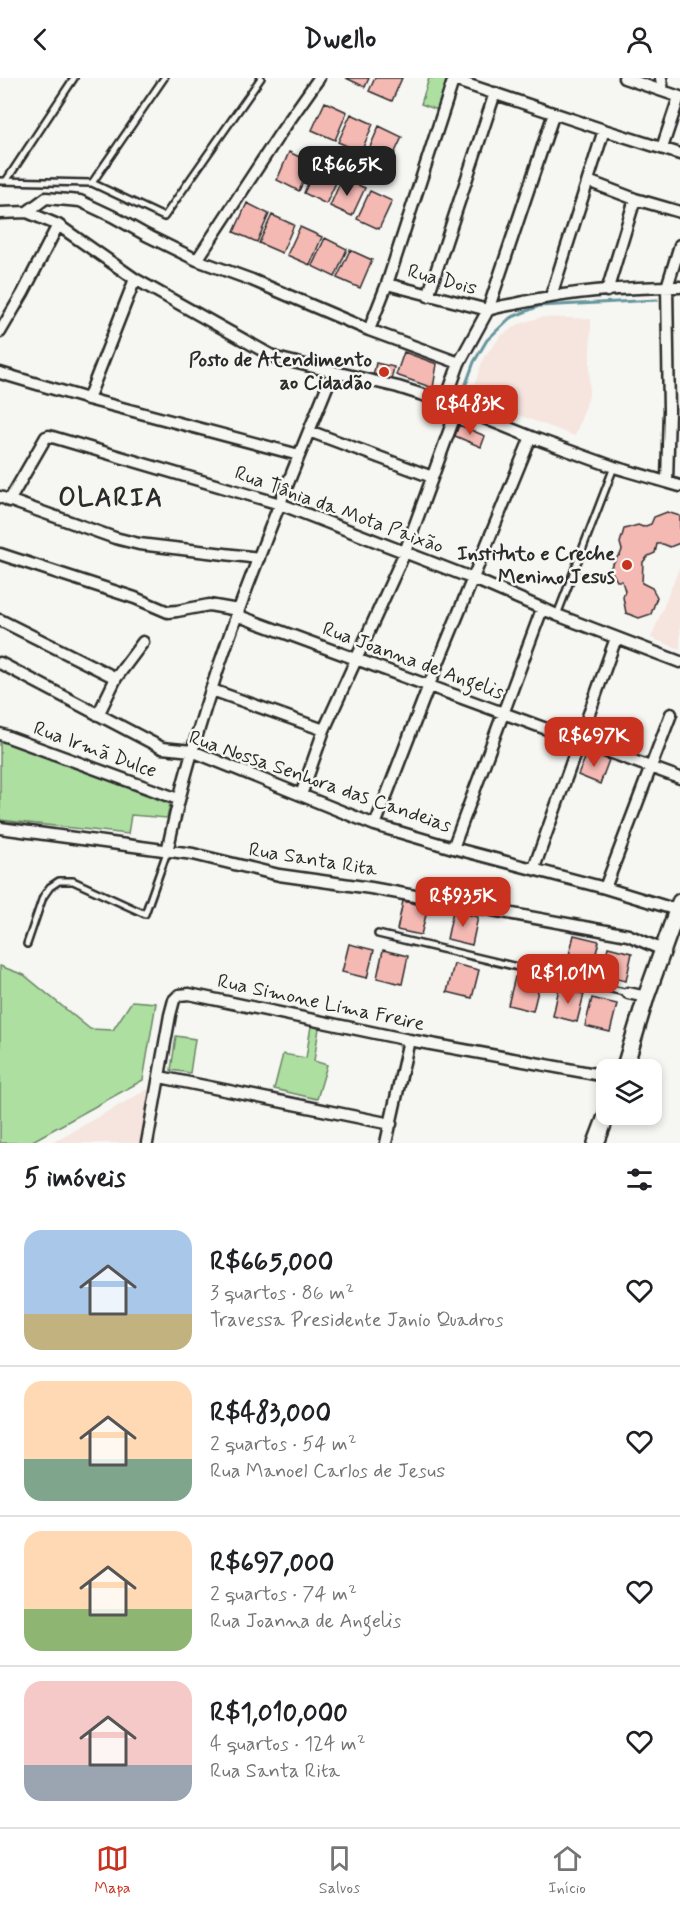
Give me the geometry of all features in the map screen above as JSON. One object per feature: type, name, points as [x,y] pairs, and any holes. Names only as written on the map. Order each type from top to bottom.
[{"type":"main road","points":[[627,1059],[645,997],[678,906]]},
{"type":"main road","points":[[596,1143],[603,1125]]},
{"type":"street","points":[[196,260],[319,78]]},
{"type":"street","points":[[624,78],[680,97],[662,148]]},
{"type":"street","points":[[661,78],[663,91]]},
{"type":"street","points":[[369,330],[387,284],[454,79],[680,154]]},
{"type":"street","points":[[428,296],[495,93]]},
{"type":"street","points":[[445,402],[459,363],[488,310],[554,113]]},
{"type":"street","points":[[551,296],[604,130]]},
{"type":"street","points":[[588,181],[635,199],[680,212]]},
{"type":"street","points":[[27,212],[46,198],[80,201],[196,260],[252,280],[369,330],[459,363]]},
{"type":"street","points":[[607,291],[635,199]]},
{"type":"street","points":[[0,213],[27,212],[58,225],[135,279],[269,355],[398,387],[445,402],[531,438],[614,467],[680,486]]},
{"type":"street","points":[[0,332],[58,225]]},
{"type":"street","points":[[667,481],[675,409],[667,287],[680,245]]},
{"type":"street","points":[[88,399],[135,279]]},
{"type":"street","name":"Rua Dois","points":[[387,284],[488,310]]},
{"type":"street","points":[[488,310],[551,296],[680,287]]},
{"type":"street","points":[[0,828],[168,852],[178,799],[237,613],[333,372]]},
{"type":"street","points":[[0,373],[299,455]]},
{"type":"street","points":[[301,795],[324,730],[405,552],[458,407]]},
{"type":"street","points":[[309,431],[432,477]]},
{"type":"street","name":"Rua Tânia da Mota Paixão","points":[[3,502],[47,436],[280,504],[474,579],[542,609],[680,663]]},
{"type":"street","points":[[375,825],[429,685],[531,438]]},
{"type":"street","points":[[3,502],[139,544],[259,558]]},
{"type":"street","name":"Rua Joanna de Angelis","points":[[0,554],[135,598],[168,612],[209,605],[237,613],[356,660],[680,778]]},
{"type":"street","points":[[453,848],[542,609]]},
{"type":"street","points":[[0,620],[116,678]]},
{"type":"street","points":[[534,868],[616,638]]},
{"type":"street","points":[[98,715],[116,678],[143,642]]},
{"type":"street","name":"Rua Nossa Senhora das Candeias","points":[[0,663],[162,748],[192,751],[375,825],[453,848],[678,906]]},
{"type":"street","points":[[212,690],[324,730]]},
{"type":"street","points":[[605,888],[671,714]]},
{"type":"street","name":"Rua Irmã Dulce","points":[[0,734],[178,799]]},
{"type":"street","name":"Rua Santa Rita","points":[[168,852],[193,854],[279,875],[371,888],[628,935],[663,950]]},
{"type":"street","points":[[628,993],[645,997]]},
{"type":"street","name":"Rua Simone Lima Freire","points":[[147,1143],[170,1015],[174,1000],[179,995],[189,994],[409,1040],[596,1074]]},
{"type":"street","points":[[386,1143],[409,1040]]},
{"type":"street","points":[[160,1077],[391,1124]]},
{"type":"lane","points":[[3,181],[74,78]]},
{"type":"lane","points":[[92,183],[164,78]]},
{"type":"lane","points":[[3,181],[92,183],[164,217],[261,78]]},
{"type":"lane","points":[[557,615],[614,467]]},
{"type":"lane","points":[[27,944],[43,897],[50,887],[59,881],[73,881],[145,914],[168,852]]},
{"type":"lane","points":[[378,934],[628,993]]},
{"type":"shaded area","points":[[542,317],[591,319],[589,396],[575,436],[470,397],[484,357],[501,336],[519,324]]},
{"type":"shaded area","points":[[680,566],[680,649],[651,638]]},
{"type":"shaded area","points":[[152,1087],[141,1143],[51,1143]]},
{"type":"green space","points":[[429,78],[448,78],[438,110],[421,104]]},
{"type":"green space","points":[[0,736],[37,753],[170,804],[167,818],[131,815],[128,834],[0,820]]},
{"type":"green space","points":[[0,966],[24,975],[90,1029],[113,1030],[132,1001],[156,1003],[143,1080],[29,1143],[0,1143]]},
{"type":"green space","points":[[311,1026],[319,1028],[314,1061],[327,1065],[317,1099],[274,1089],[283,1054],[306,1058]]},
{"type":"green space","points":[[176,1036],[195,1039],[190,1073],[171,1070]]},
{"type":"building","points":[[346,78],[369,78],[365,87]]},
{"type":"building","points":[[375,78],[402,78],[392,101],[369,91]]},
{"type":"building","points":[[325,102],[347,112],[335,140],[312,130]]},
{"type":"building","points":[[351,114],[373,124],[361,152],[338,142]]},
{"type":"building","points":[[379,126],[402,137],[389,165],[367,154]]},
{"type":"building","points":[[289,152],[312,163],[299,191],[277,180]]},
{"type":"building","points":[[316,165],[339,176],[326,204],[304,193]]},
{"type":"building","points":[[342,178],[365,188],[352,216],[330,206]]},
{"type":"building","points":[[370,191],[392,201],[379,229],[357,219]]},
{"type":"building","points":[[247,203],[269,214],[257,242],[234,232]]},
{"type":"building","points":[[272,215],[294,225],[282,253],[259,243]]},
{"type":"building","points":[[300,227],[322,237],[310,265],[287,255]]},
{"type":"building","points":[[325,238],[347,249],[335,277],[312,266]]},
{"type":"building","points":[[350,250],[372,260],[360,288],[337,278]]},
{"type":"building","points":[[404,352],[437,364],[433,388],[396,375]]},
{"type":"building","name":"Posto de Atendimento ao Cidadão","points":[[376,363],[394,367],[391,380],[373,376]]},
{"type":"building","points":[[459,425],[485,436],[481,447],[455,436]]},
{"type":"building","name":"Instituto e Creche Menino Jesus","points":[[667,512],[680,516],[680,543],[670,547],[657,544],[655,553],[643,562],[642,583],[652,588],[657,597],[651,614],[639,618],[626,613],[622,581],[617,581],[610,568],[622,550],[620,543],[624,529],[651,524],[654,517]]},
{"type":"building","points":[[588,751],[609,760],[600,784],[578,775]]},
{"type":"building","points":[[403,901],[428,907],[421,935],[397,930]]},
{"type":"building","points":[[453,911],[478,917],[472,945],[447,939]]},
{"type":"building","points":[[574,935],[599,941],[592,969],[567,963]]},
{"type":"building","points":[[349,944],[374,950],[367,978],[342,972]]},
{"type":"building","points":[[608,947],[632,953],[626,981],[601,975]]},
{"type":"building","points":[[383,950],[408,956],[402,984],[377,978]]},
{"type":"building","points":[[454,964],[479,970],[472,998],[447,992]]},
{"type":"building","points":[[515,977],[540,983],[533,1011],[508,1005]]},
{"type":"building","points":[[559,988],[584,994],[577,1022],[553,1016]]},
{"type":"building","points":[[592,998],[617,1004],[610,1032],[585,1026]]},
{"type":"waterway","points":[[463,392],[474,362],[487,340],[510,318],[539,306],[657,300]]},
{"type":"place","name":"Posto de Atendimento ao Cidadão","points":[[384,372]]},
{"type":"place","name":"Instituto e Creche Menino Jesus","points":[[627,565]]},
{"type":"district","name":"OLARIA","points":[[111,499]]}]
